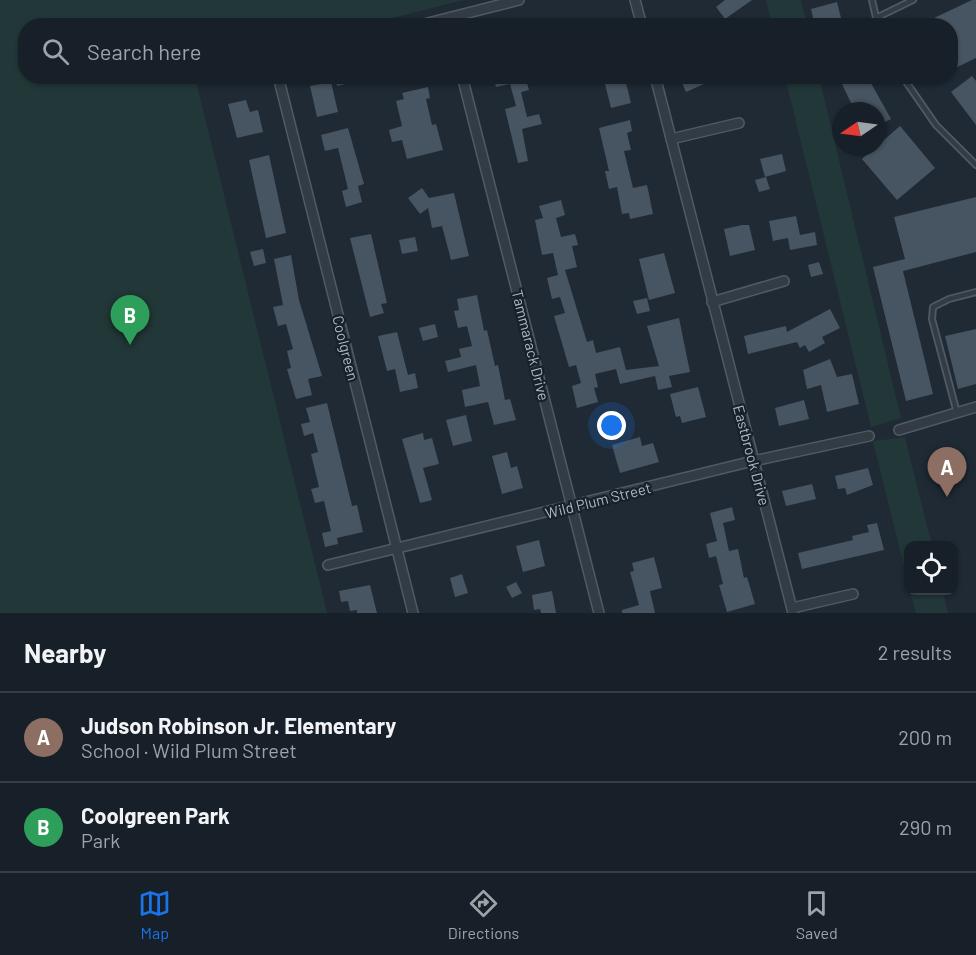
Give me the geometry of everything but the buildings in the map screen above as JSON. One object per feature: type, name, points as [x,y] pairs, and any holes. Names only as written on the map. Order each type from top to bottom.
[{"type":"street","points":[[461,18],[519,0]]},
{"type":"street","points":[[635,0],[640,18]]},
{"type":"street","name":"Coolgreen","points":[[280,84],[413,613]]},
{"type":"street","name":"Tammarack Drive","points":[[464,84],[599,613]]},
{"type":"street","name":"Eastbrook Drive","points":[[657,84],[793,611],[854,594]]},
{"type":"street","points":[[671,139],[739,123]]},
{"type":"street","points":[[712,302],[784,280]]},
{"type":"street","points":[[899,430],[976,407]]},
{"type":"street","name":"Wild Plum Street","points":[[328,565],[397,550],[753,461],[869,436]]},
{"type":"lane","points":[[872,0],[876,18],[913,0]]},
{"type":"lane","points":[[908,84],[936,125],[976,165]]},
{"type":"lane","points":[[957,413],[932,319],[933,307],[949,298],[976,292]]},
{"type":"green space","points":[[0,0],[464,0],[392,18],[18,18],[18,84],[197,84],[327,613],[0,613]]},
{"type":"green space","points":[[766,0],[801,0],[805,18],[770,18]]},
{"type":"green space","points":[[787,84],[821,84],[832,131],[832,156],[838,156],[901,418],[871,427]]},
{"type":"green space","points":[[905,437],[931,541],[904,541],[904,567],[873,441]]},
{"type":"green space","points":[[911,595],[944,595],[948,613],[916,613]]},
{"type":"place","name":"Coolgreen Park","points":[[130,345]]},
{"type":"place","name":"Judson Robinson Jr. Elementary","points":[[947,497]]}]
